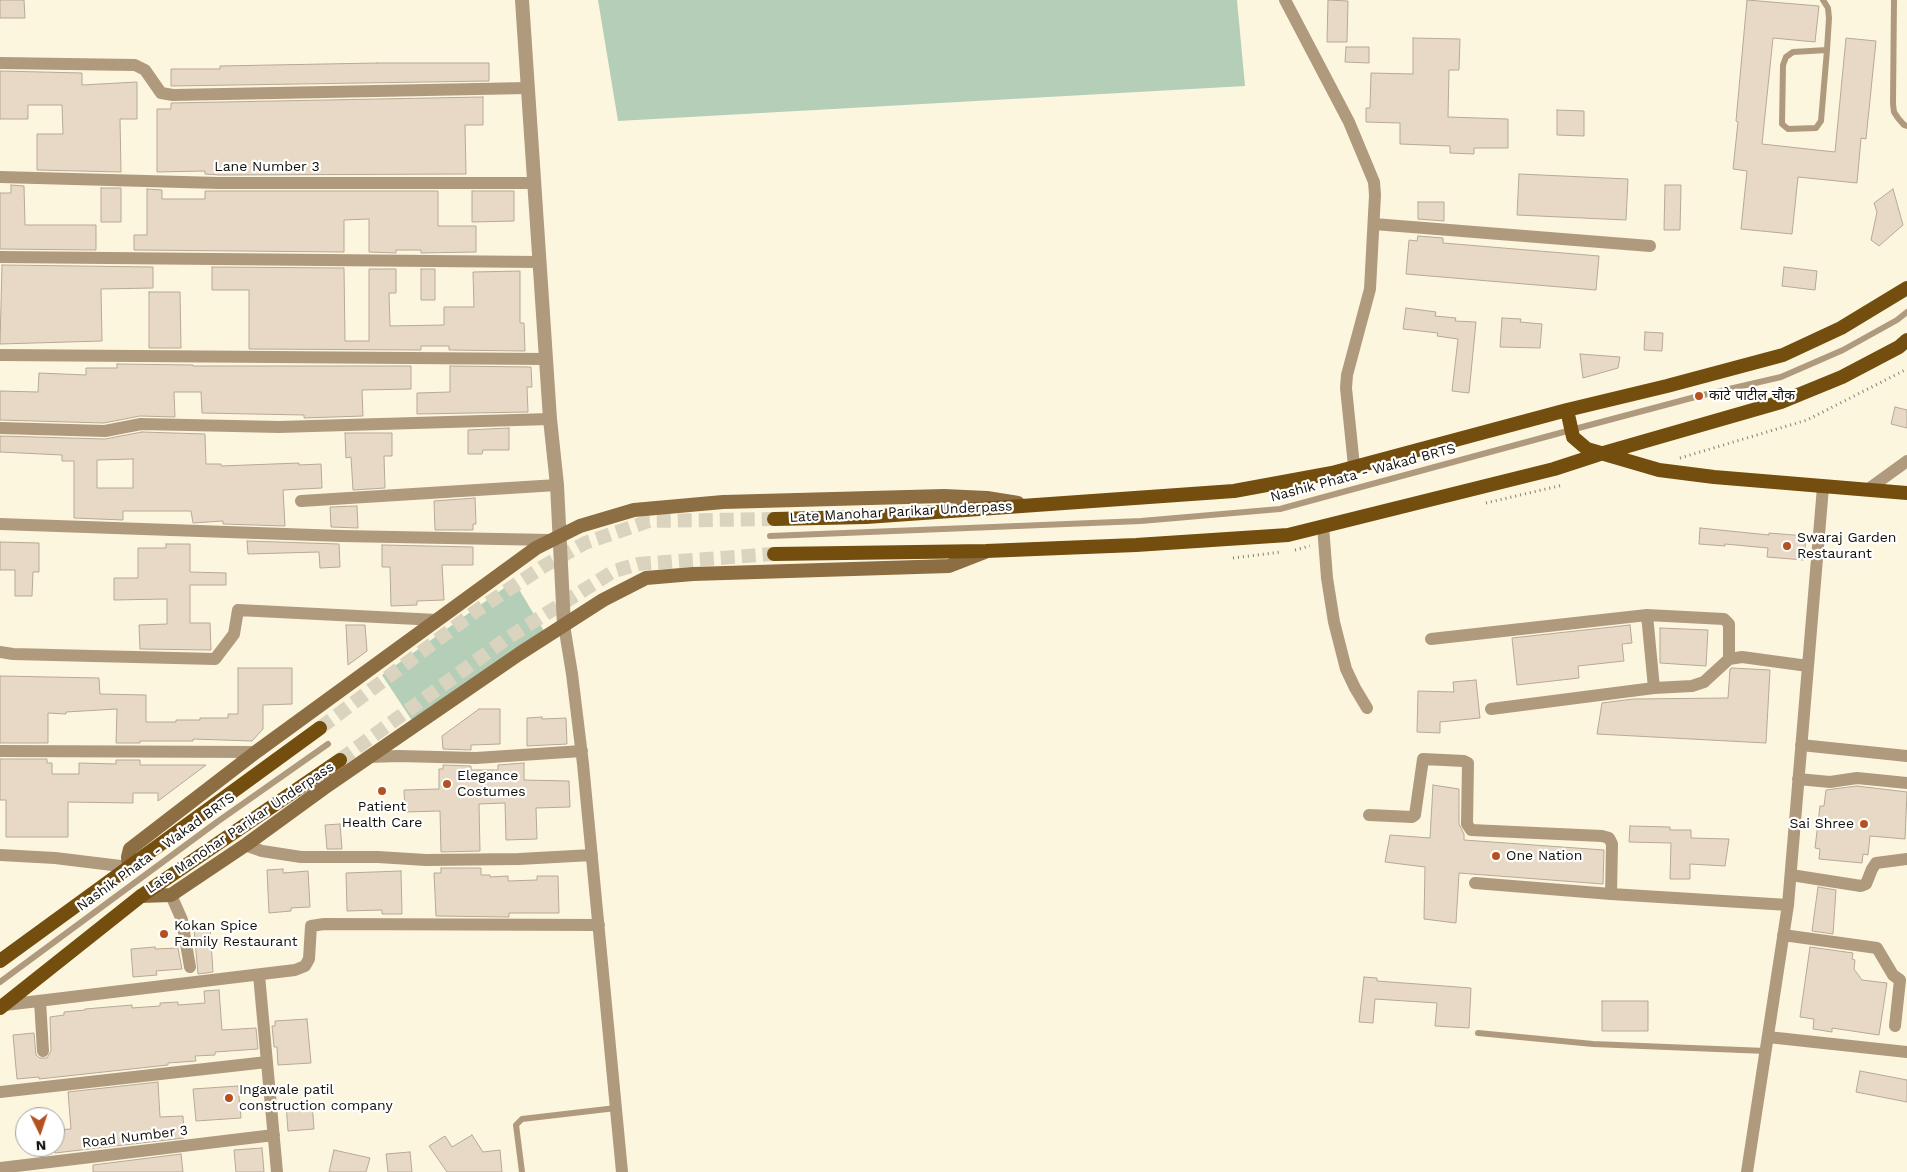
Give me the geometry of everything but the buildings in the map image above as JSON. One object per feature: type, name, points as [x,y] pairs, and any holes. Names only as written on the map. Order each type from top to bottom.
[{"type":"main road","name":"Late Manohar Parikar Underpass","points":[[774,519],[866,516],[1234,491],[1332,473],[1783,355],[1841,328],[1907,288]]},
{"type":"main road","points":[[774,554],[986,551],[1136,545],[1288,535],[1554,469],[1781,402],[1842,377],[1899,347],[1907,340]]},
{"type":"main road","points":[[1567,410],[1573,437],[1587,449],[1659,470],[1714,477],[1907,493]]},
{"type":"main road","points":[[129,867],[128,857],[130,849],[256,752],[536,548],[580,526],[634,510],[723,502],[944,496],[987,498],[1029,505]]},
{"type":"main road","points":[[140,896],[170,896],[519,654],[603,600],[646,578],[693,574],[949,566],[986,551]]},
{"type":"main road","points":[[0,962],[320,728]]},
{"type":"main road","name":"Late Manohar Parikar Underpass","points":[[2,1007],[140,896],[340,760]]},
{"type":"street","points":[[522,0],[550,419],[557,485],[555,539],[564,626],[582,751],[622,1172]]},
{"type":"street","points":[[1285,0],[1349,122],[1374,182],[1374,224],[1370,289],[1347,375],[1346,388],[1354,466]]},
{"type":"street","points":[[0,63],[135,65],[145,70],[161,92],[174,95],[528,88]]},
{"type":"street","name":"Lane Number 3","points":[[0,177],[219,182],[534,183]]},
{"type":"street","points":[[1374,224],[1650,246]]},
{"type":"street","points":[[0,257],[540,262]]},
{"type":"street","points":[[0,355],[546,359]]},
{"type":"street","points":[[0,428],[106,431],[141,424],[279,427],[550,419]]},
{"type":"street","points":[[1867,490],[1907,461]]},
{"type":"street","points":[[302,501],[557,485]]},
{"type":"street","points":[[1747,1172],[1788,905],[1823,487]]},
{"type":"street","points":[[0,524],[342,536],[555,539]]},
{"type":"street","points":[[1323,526],[1327,578],[1334,622],[1346,669],[1354,688],[1367,708]]},
{"type":"street","points":[[0,652],[13,654],[216,659],[234,634],[238,610],[437,620]]},
{"type":"street","points":[[1431,639],[1647,615],[1724,619],[1729,624],[1730,659]]},
{"type":"street","points":[[1647,615],[1654,688]]},
{"type":"street","points":[[1491,709],[1654,688],[1680,687],[1704,682],[1730,659],[1742,657],[1808,666]]},
{"type":"street","points":[[1801,745],[1907,756]]},
{"type":"street","points":[[0,751],[256,752]]},
{"type":"street","points":[[368,757],[476,758],[582,751]]},
{"type":"street","points":[[1369,815],[1412,817],[1415,815],[1423,759],[1464,761],[1468,763],[1467,824],[1471,830],[1602,836],[1609,838],[1612,844],[1611,894]]},
{"type":"street","points":[[1798,779],[1830,782],[1857,778],[1907,783]]},
{"type":"street","points":[[245,845],[262,851],[300,857],[378,857],[426,860],[519,859],[592,855]]},
{"type":"street","points":[[0,855],[55,858],[129,867]]},
{"type":"street","points":[[1791,875],[1861,886],[1866,884],[1876,863],[1900,862],[1907,859]]},
{"type":"street","points":[[1475,883],[1788,905]]},
{"type":"street","points":[[170,896],[182,920],[190,966]]},
{"type":"street","points":[[2,1007],[295,970],[305,966],[309,958],[311,926],[324,924],[599,925]]},
{"type":"street","points":[[1784,935],[1877,948],[1893,975],[1900,980],[1895,1026]]},
{"type":"street","points":[[259,975],[277,1172]]},
{"type":"street","points":[[40,1001],[43,1051]]},
{"type":"street","points":[[1768,1037],[1907,1052]]},
{"type":"street","points":[[0,1092],[267,1062]]},
{"type":"street","name":"Road Number 3","points":[[0,1168],[274,1135]]},
{"type":"lane","points":[[1823,0],[1828,8],[1829,18],[1827,50],[1821,121],[1816,128],[1788,129],[1782,124],[1783,65],[1786,57],[1793,52],[1827,50]]},
{"type":"lane","points":[[1894,0],[1893,104],[1898,118],[1907,126]]},
{"type":"lane","name":"Nashik Phata - Wakad BRTS","points":[[770,536],[1140,521],[1280,510],[1571,430],[1781,376],[1843,350],[1897,320],[1907,312]]},
{"type":"lane","name":"Nashik Phata - Wakad BRTS","points":[[0,982],[217,822],[328,744]]},
{"type":"lane","points":[[1478,1033],[1593,1044],[1766,1051]]},
{"type":"lane","points":[[522,1172],[516,1125],[522,1119],[616,1108]]},
{"type":"path","points":[[1677,458],[1807,420],[1907,369]]},
{"type":"green space","points":[[598,0],[1237,0],[1245,86],[618,121]]},
{"type":"green space","points":[[514,581],[547,636],[413,722],[382,675]]},
{"type":"tunnel","points":[[320,728],[476,611],[544,566],[585,543],[649,521],[774,519]]},
{"type":"tunnel","points":[[340,760],[506,639],[614,571],[638,564],[774,554]]},
{"type":"place","name":"काटे पाटील चौक","points":[[1699,396]]},
{"type":"place","name":"Swaraj Garden Restaurant","points":[[1787,546]]},
{"type":"place","name":"Elegance Costumes","points":[[447,784]]},
{"type":"place","name":"Patient Health Care","points":[[382,791]]},
{"type":"place","name":"Sai Shree","points":[[1864,824]]},
{"type":"place","name":"One Nation","points":[[1496,856]]},
{"type":"place","name":"Kokan Spice Family Restaurant","points":[[164,934]]},
{"type":"place","name":"Ingawale patil construction company","points":[[229,1098]]}]
